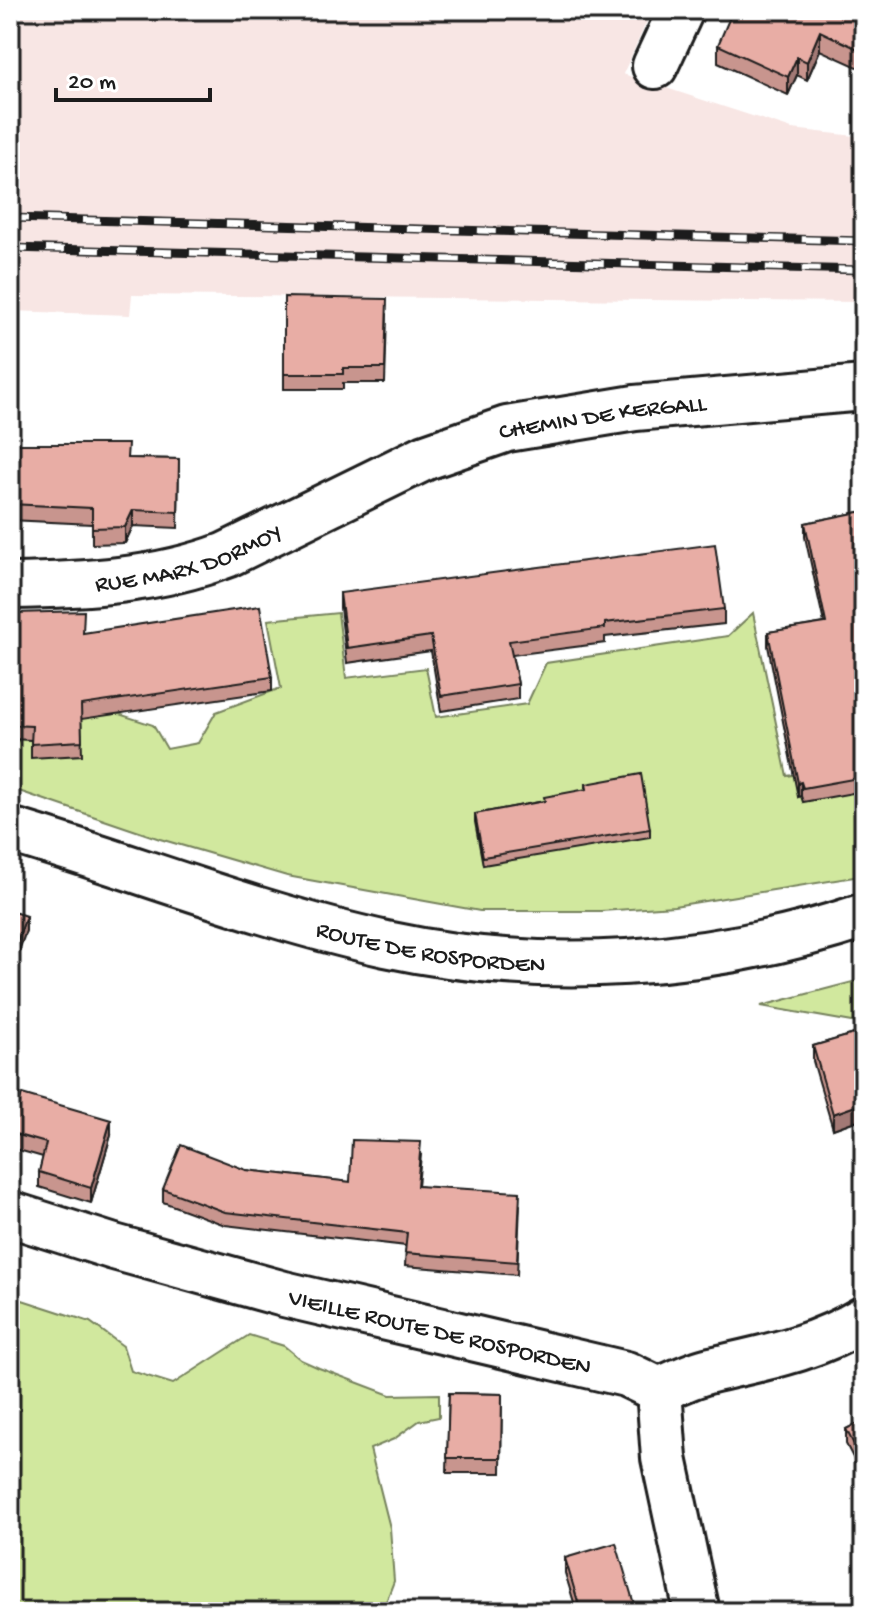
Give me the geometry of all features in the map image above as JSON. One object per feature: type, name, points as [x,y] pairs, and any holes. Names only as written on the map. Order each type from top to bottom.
[{"type":"street","points":[[655,66],[681,10]]},
{"type":"street","name":"CHEMIN DE KERGALL","points":[[354,492],[426,457],[507,429],[635,408],[864,388]]},
{"type":"street","name":"RUE MARX DORMOY","points":[[10,586],[108,581],[168,574],[226,555],[354,492]]},
{"type":"street","name":"ROUTE DE ROSPORDEN","points":[[10,830],[237,905],[336,932],[422,950],[510,960],[566,963],[679,958],[756,946],[864,916]]},
{"type":"street","name":"VIEILLE ROUTE DE ROSPORDEN","points":[[10,1214],[114,1247],[284,1294],[626,1374],[659,1390]]},
{"type":"street","points":[[697,1612],[664,1458],[659,1390],[697,1374],[748,1364],[820,1342],[864,1319]]},
{"type":"shaded area","points":[[10,10],[652,10],[623,74],[792,129],[864,137],[864,302],[132,295],[130,315],[10,311]]},
{"type":"green space","points":[[338,613],[346,678],[426,668],[436,717],[527,704],[546,663],[728,636],[753,613],[787,776],[864,762],[864,883],[860,876],[674,906],[601,911],[480,911],[287,876],[160,839],[10,788],[10,743],[16,743],[48,713],[76,700],[153,725],[167,749],[198,743],[216,712],[281,688],[268,620]]},
{"type":"green space","points":[[864,979],[864,1024],[761,1006]]},
{"type":"green space","points":[[10,1296],[90,1322],[123,1346],[131,1371],[173,1384],[249,1335],[284,1346],[301,1360],[390,1395],[439,1394],[439,1417],[419,1421],[394,1439],[370,1449],[390,1528],[394,1581],[382,1612],[10,1612]]},
{"type":"building","points":[[733,10],[864,10],[864,52],[820,31],[807,62],[797,57],[788,77],[718,45]]},
{"type":"building","points":[[284,297],[387,299],[385,368],[343,368],[343,374],[284,374]]},
{"type":"building","points":[[10,444],[128,444],[127,458],[179,459],[178,512],[133,510],[125,527],[92,528],[92,508],[10,504]]},
{"type":"building","points":[[864,511],[864,719],[860,720],[864,738],[864,777],[803,788],[801,782],[798,783],[768,632],[826,623],[805,523]]},
{"type":"building","points":[[715,544],[724,609],[605,623],[605,628],[509,641],[518,684],[441,696],[431,636],[347,648],[340,593]]},
{"type":"building","points":[[260,606],[272,677],[81,705],[82,741],[31,744],[32,726],[10,725],[10,616],[15,616],[15,613],[84,611],[83,633]]},
{"type":"building","points":[[641,774],[650,829],[483,857],[475,814],[545,801],[544,797],[587,789],[586,784]]},
{"type":"building","points":[[10,911],[26,916],[10,962]]},
{"type":"building","points":[[864,1031],[864,1126],[858,1105],[833,1114],[813,1046]]},
{"type":"building","points":[[22,1094],[111,1120],[91,1188],[39,1172],[46,1143],[11,1133]]},
{"type":"building","points":[[352,1140],[421,1142],[417,1186],[520,1192],[517,1262],[405,1253],[407,1233],[225,1212],[163,1189],[181,1145],[246,1170],[350,1182]]},
{"type":"building","points":[[449,1393],[502,1394],[501,1458],[447,1458]]},
{"type":"building","points":[[864,1420],[864,1464],[846,1429]]},
{"type":"building","points":[[616,1543],[634,1604],[608,1612],[581,1612],[565,1558]]},
{"type":"railway","points":[[10,218],[864,241]]},
{"type":"railway","points":[[10,248],[864,270]]}]
